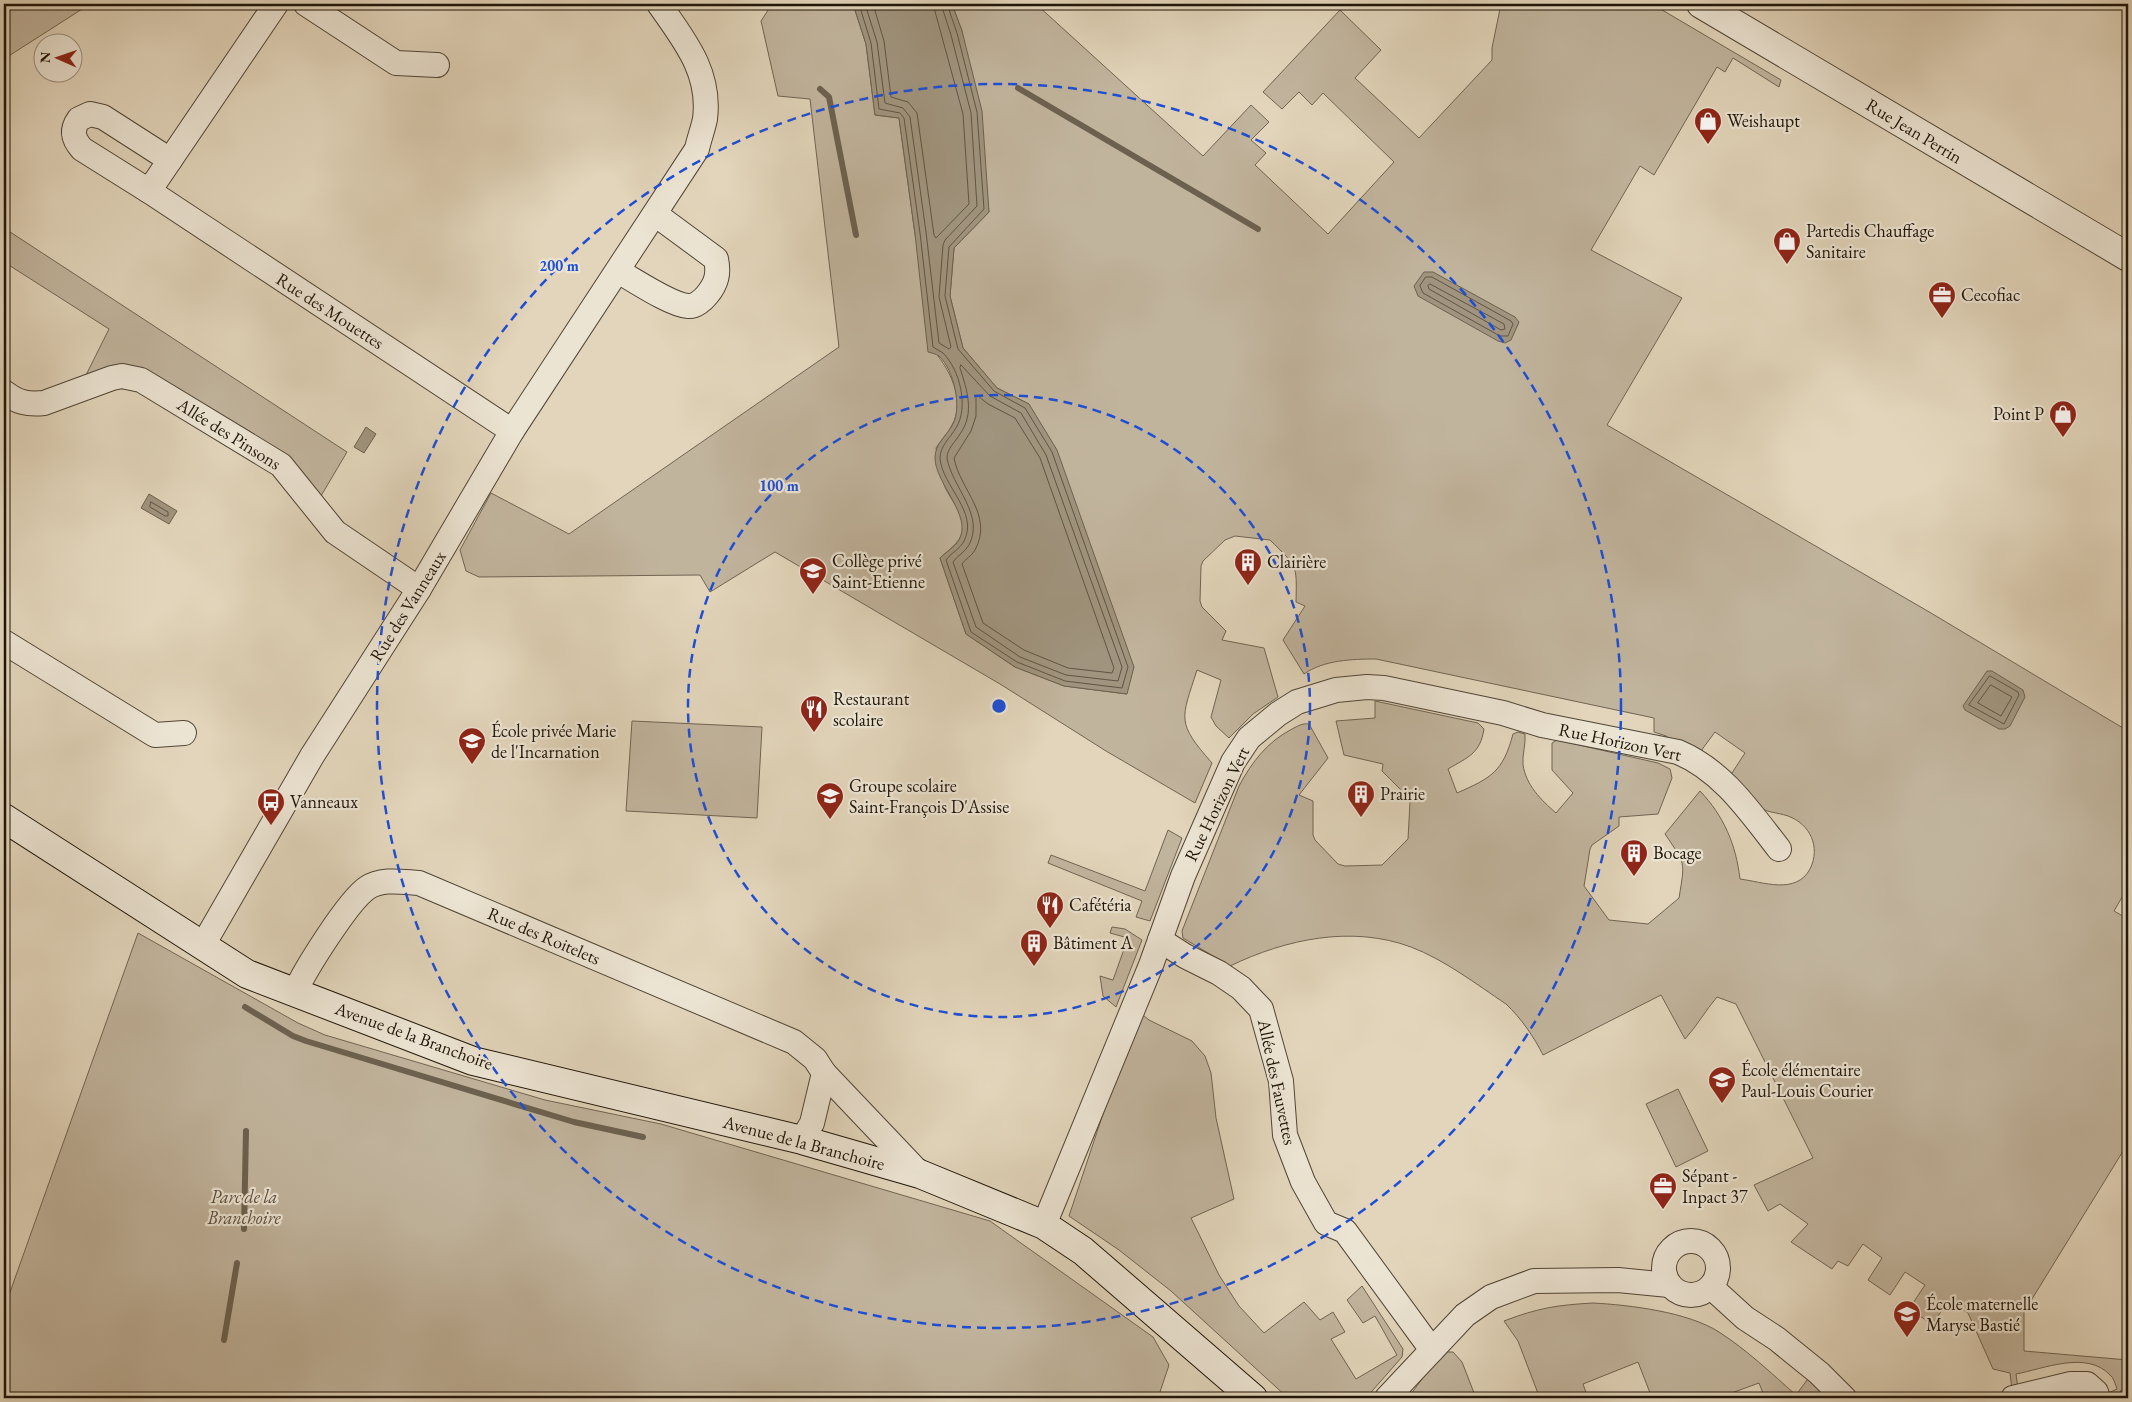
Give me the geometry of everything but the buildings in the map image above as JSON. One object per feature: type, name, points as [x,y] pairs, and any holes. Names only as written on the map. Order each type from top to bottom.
[{"type":"main road","name":"Rue Jean Perrin","points":[[1700,4],[2128,257]]},
{"type":"main road","name":"Avenue de la Branchoire","points":[[4,818],[247,974],[473,1061],[802,1140],[920,1174],[1044,1225],[1083,1251],[1253,1398]]},
{"type":"street","points":[[149,191],[276,4]]},
{"type":"street","points":[[306,4],[396,63],[437,65]]},
{"type":"street","name":"Rue des Vanneaux","points":[[204,945],[312,756],[420,589],[512,431],[697,149],[705,119],[705,96],[701,73],[691,50],[659,4]]},
{"type":"street","name":"Rue des Mouettes","points":[[170,160],[103,117],[90,114],[79,119],[73,130],[76,143],[82,149],[149,191],[512,431]]},
{"type":"street","points":[[618,271],[677,303],[689,306],[703,301],[712,290],[719,273],[716,259],[655,214]]},
{"type":"street","name":"Allée des Pinsons","points":[[4,392],[16,401],[35,404],[44,403],[112,378],[122,376],[141,380],[281,465],[335,532],[420,589]]},
{"type":"street","points":[[4,642],[155,735],[184,733]]},
{"type":"street","name":"Rue Horizon Vert","points":[[1044,1225],[1160,940],[1202,831],[1233,762],[1249,738],[1278,714],[1297,702],[1336,690],[1367,687],[1397,690],[1503,713],[1542,725],[1678,752],[1692,758],[1719,778],[1780,849]]},
{"type":"street","name":"Rue des Roitelets","points":[[295,992],[351,904],[367,888],[390,881],[419,883],[794,1042],[816,1059],[824,1073],[920,1174]]},
{"type":"street","name":"Allée des Fauvettes","points":[[1160,940],[1185,956],[1219,973],[1241,988],[1262,1009],[1281,1081],[1285,1135],[1303,1182],[1326,1223],[1345,1231],[1432,1350]]},
{"type":"street","points":[[802,1140],[812,1123],[824,1073]]},
{"type":"street","points":[[1692,1241],[1708,1247],[1714,1254],[1718,1271],[1711,1286],[1700,1294],[1692,1296],[1679,1293],[1669,1285],[1664,1276],[1663,1268],[1665,1258],[1676,1245],[1692,1241]]},
{"type":"street","points":[[1387,1398],[1466,1315],[1491,1297],[1534,1281],[1618,1280],[1669,1285]]},
{"type":"street","points":[[1711,1286],[1745,1318],[1777,1339],[1819,1373],[1844,1398]]},
{"type":"street","points":[[2013,1398],[2071,1384],[2087,1384],[2096,1392],[2098,1398]]},
{"type":"green space","points":[[6,4],[90,4],[46,32],[32,32],[32,41],[4,59],[4,7]]},
{"type":"green space","points":[[772,4],[853,4],[866,44],[875,115],[899,118],[915,234],[938,356],[948,371],[957,398],[956,416],[936,448],[945,488],[959,512],[963,525],[961,536],[940,558],[966,634],[1015,667],[1064,686],[1127,694],[1029,404],[997,388],[963,348],[950,296],[954,248],[989,212],[962,31],[952,4],[1036,4],[1203,156],[1251,105],[1269,122],[1251,140],[1266,153],[1255,165],[1328,234],[1394,162],[1323,93],[1312,105],[1299,92],[1282,109],[1263,92],[1340,10],[1381,50],[1355,78],[1419,138],[1492,60],[1492,48],[1501,4],[1652,4],[1781,80],[1779,87],[1733,58],[1725,72],[1717,67],[1654,175],[1640,166],[1591,250],[1682,298],[1607,425],[1931,613],[2128,731],[2128,887],[2114,911],[2128,919],[2128,1143],[2024,1312],[2024,1351],[2128,1360],[2128,1387],[2120,1391],[2124,1398],[2105,1398],[2104,1395],[2117,1389],[2111,1376],[2100,1368],[2077,1362],[2064,1363],[2016,1374],[2018,1389],[2012,1390],[2010,1373],[1993,1369],[1968,1313],[1949,1301],[1932,1324],[1909,1309],[1925,1285],[1905,1272],[1890,1295],[1868,1280],[1882,1258],[1863,1244],[1848,1266],[1838,1261],[1832,1269],[1791,1242],[1808,1224],[1780,1204],[1768,1211],[1754,1185],[1813,1158],[1736,1004],[1717,997],[1685,1039],[1661,995],[1543,1055],[1527,1028],[1506,1004],[1448,965],[1411,947],[1389,940],[1366,937],[1319,938],[1296,942],[1230,966],[1183,938],[1182,931],[1239,786],[1261,753],[1283,734],[1298,726],[1309,724],[1328,758],[1299,795],[1313,801],[1313,835],[1315,840],[1338,864],[1345,866],[1382,865],[1408,839],[1410,802],[1407,796],[1382,771],[1383,764],[1344,755],[1336,721],[1375,718],[1375,701],[1478,723],[1484,729],[1480,744],[1472,754],[1448,769],[1457,793],[1479,783],[1494,772],[1505,757],[1513,734],[1518,732],[1525,734],[1523,765],[1527,779],[1540,797],[1556,813],[1573,793],[1552,770],[1552,743],[1557,740],[1658,763],[1670,769],[1672,778],[1658,814],[1619,817],[1619,826],[1592,845],[1590,849],[1584,886],[1609,920],[1648,924],[1679,898],[1683,870],[1682,864],[1677,852],[1665,834],[1700,791],[1716,811],[1728,832],[1740,879],[1778,885],[1796,882],[1804,877],[1813,861],[1814,845],[1808,830],[1788,816],[1764,810],[1749,798],[1730,776],[1745,753],[1715,732],[1698,755],[1666,736],[1654,732],[1654,718],[1376,659],[1329,663],[1304,674],[1283,640],[1305,606],[1296,602],[1294,566],[1270,540],[1235,536],[1225,540],[1203,561],[1201,566],[1200,601],[1202,607],[1226,631],[1222,640],[1264,648],[1278,697],[1253,714],[1229,738],[1216,726],[1211,717],[1221,680],[1197,670],[1185,711],[1185,720],[1192,738],[1212,763],[1195,803],[1106,751],[1000,684],[775,552],[710,592],[700,575],[479,577],[466,571],[460,550],[491,493],[569,534],[839,347],[810,99],[778,96],[761,21]]},
{"type":"green space","points":[[4,228],[347,452],[318,501],[131,368],[85,377],[109,329],[4,262]]},
{"type":"green space","points":[[632,721],[762,727],[757,818],[626,811]]},
{"type":"green space","points":[[1168,830],[1182,838],[1150,921],[1136,917],[1142,901],[1048,863],[1051,855],[1145,891]]},
{"type":"green space","points":[[1112,927],[1125,929],[1142,940],[1116,1007],[1103,996],[1100,976],[1113,980],[1128,938],[1110,933]]},
{"type":"green space","name":"Parc de la Branchoire","points":[[138,933],[298,1023],[325,1035],[545,1100],[661,1124],[990,1221],[1153,1337],[1169,1365],[1158,1398],[4,1398],[4,1309]]},
{"type":"green space","points":[[1143,1015],[1149,1020],[1192,1041],[1205,1056],[1211,1073],[1216,1118],[1234,1199],[1191,1218],[1219,1275],[1239,1306],[1264,1333],[1304,1302],[1320,1320],[1333,1312],[1345,1332],[1331,1339],[1356,1379],[1397,1355],[1375,1316],[1363,1323],[1347,1300],[1362,1286],[1403,1349],[1402,1357],[1366,1398],[1288,1398],[1171,1291],[1119,1250],[1069,1216],[1108,1099]]},
{"type":"green space","points":[[1678,1089],[1708,1151],[1676,1167],[1646,1104]]},
{"type":"green space","points":[[1593,1303],[1658,1311],[1691,1319],[1719,1332],[1739,1346],[1796,1395],[1810,1376],[1835,1398],[1765,1398],[1759,1383],[1718,1398],[1652,1398],[1638,1362],[1583,1384],[1588,1398],[1535,1398],[1539,1396],[1518,1341],[1504,1321],[1548,1308]]},
{"type":"green space","points":[[1442,1352],[1453,1352],[1462,1362],[1476,1398],[1408,1398]]},
{"type":"water","points":[[853,4],[952,4],[962,31],[982,111],[989,212],[954,248],[950,296],[963,348],[997,388],[1029,404],[1057,450],[1134,667],[1127,694],[1064,686],[1015,667],[966,634],[940,558],[959,540],[962,531],[961,521],[958,510],[941,478],[935,458],[937,448],[956,417],[955,389],[949,370],[944,362],[939,356],[928,352],[915,234],[899,118],[875,115],[866,44]]},
{"type":"water","points":[[1424,272],[1433,272],[1515,317],[1519,322],[1511,340],[1505,343],[1498,341],[1418,296],[1414,286]]},
{"type":"water","points":[[366,427],[376,434],[364,453],[354,447]]},
{"type":"water","points":[[149,494],[177,511],[169,524],[141,508]]},
{"type":"water","points":[[1987,671],[1992,671],[2023,690],[2025,697],[2010,726],[2005,729],[1999,729],[1965,710],[1963,706]]},
{"type":"waterway","points":[[1018,88],[1258,229]]},
{"type":"waterway","points":[[820,89],[829,97],[856,235]]},
{"type":"waterway","points":[[245,1007],[293,1036],[306,1041],[574,1122],[643,1137]]},
{"type":"waterway","points":[[244,1229],[246,1131]]},
{"type":"waterway","points":[[224,1340],[237,1263]]},
{"type":"place","name":"Weishaupt","points":[[1708,145]]},
{"type":"place","name":"Partedis Chauffage Sanitaire","points":[[1787,265]]},
{"type":"place","name":"Cecofiac","points":[[1942,319]]},
{"type":"place","name":"Point P","points":[[2063,438]]},
{"type":"place","name":"Clairière","points":[[1248,586]]},
{"type":"place","name":"Collège privé Saint-Etienne","points":[[813,595]]},
{"type":"place","name":"Restaurant scolaire","points":[[814,733]]},
{"type":"place","name":"École privée Marie de l'Incarnation","points":[[472,765]]},
{"type":"place","name":"Prairie","points":[[1361,818]]},
{"type":"place","name":"Groupe scolaire Saint-François D'Assise","points":[[830,820]]},
{"type":"place","name":"Vanneaux","points":[[271,826]]},
{"type":"place","name":"Bocage","points":[[1634,877]]},
{"type":"place","name":"Cafétéria","points":[[1050,929]]},
{"type":"place","name":"Bâtiment A","points":[[1034,967]]},
{"type":"place","name":"École élémentaire Paul-Louis Courier","points":[[1722,1104]]},
{"type":"place","name":"Sépant - Inpact 37","points":[[1663,1210]]},
{"type":"place","name":"École maternelle Maryse Bastié","points":[[1907,1338]]}]
